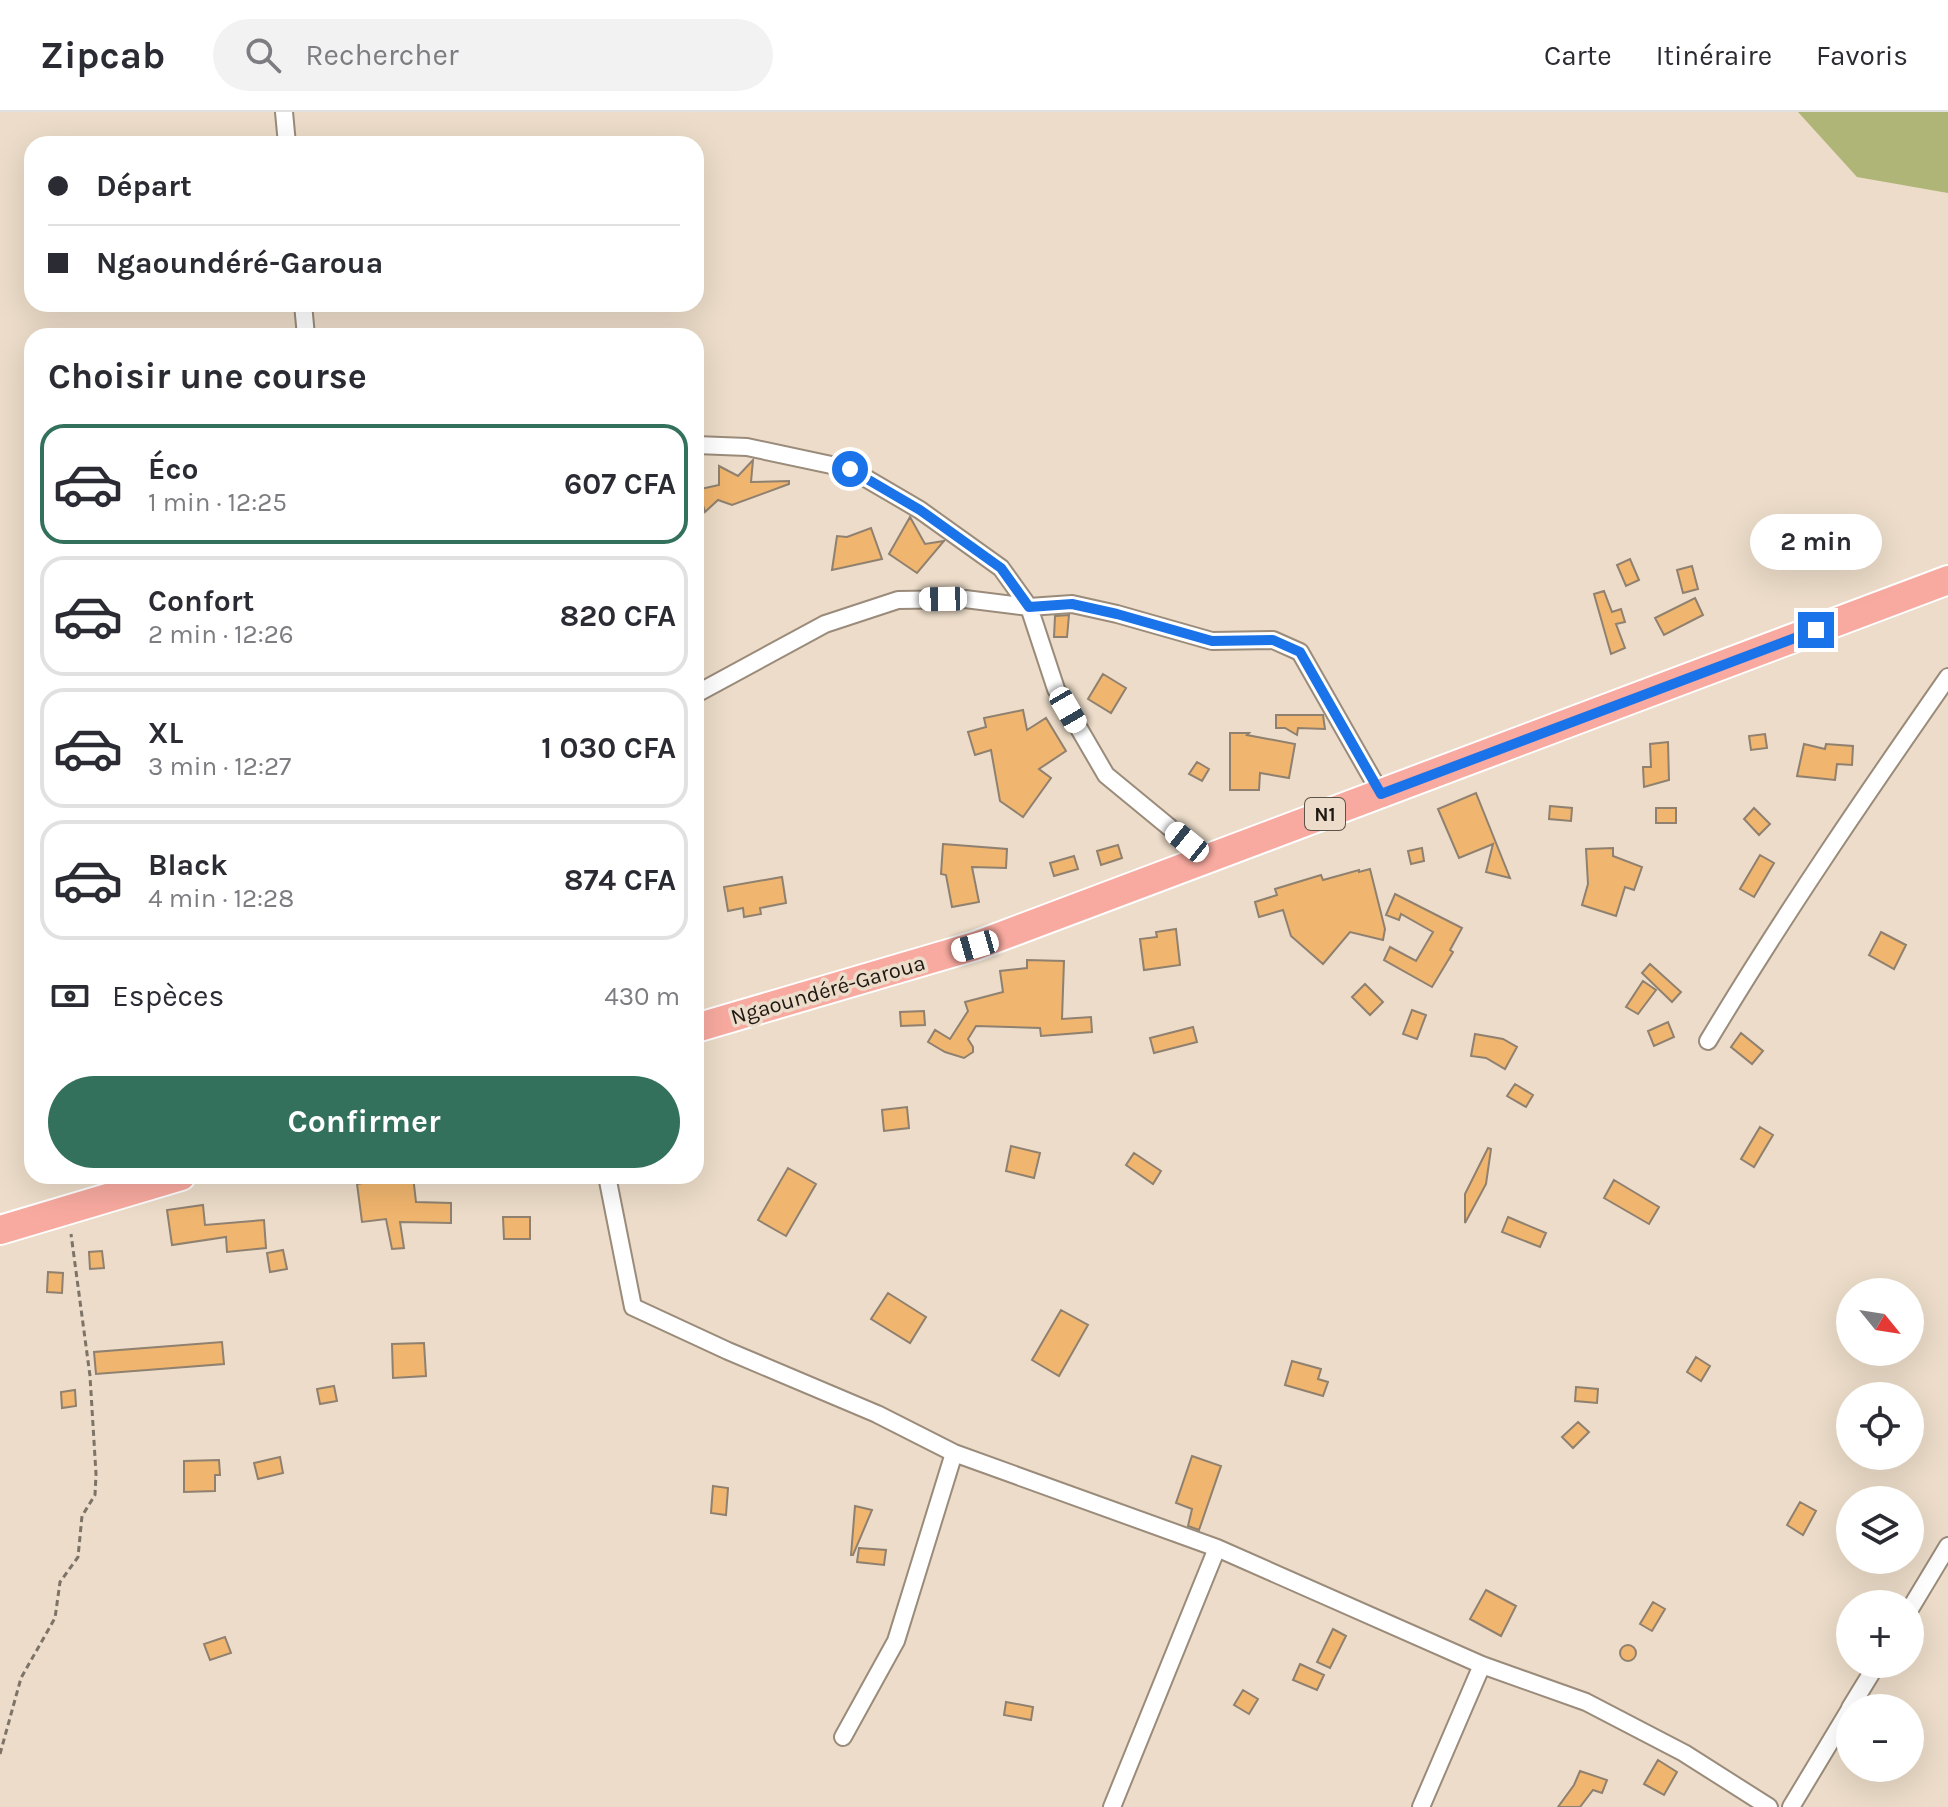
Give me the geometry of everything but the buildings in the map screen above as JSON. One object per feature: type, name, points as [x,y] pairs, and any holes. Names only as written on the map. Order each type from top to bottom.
[{"type":"highway","name":"Ngaoundéré-Garoua","points":[[704,1026],[975,946],[1948,580]]},
{"type":"highway","points":[[0,1230],[154,1184]]},
{"type":"street","points":[[284,112],[286,136]]},
{"type":"street","points":[[704,445],[747,447],[850,469],[920,510],[1001,568],[1029,607],[1056,689],[1106,775],[1208,859]]},
{"type":"street","points":[[704,690],[825,624],[898,600],[965,599],[1029,607],[1072,604],[1212,641],[1273,640],[1300,652],[1381,794]]},
{"type":"street","points":[[1708,1041],[1865,795],[1948,677]]},
{"type":"street","points":[[609,1184],[633,1307],[877,1414],[954,1453],[1217,1548],[1482,1665],[1586,1702],[1684,1753],[1769,1807]]},
{"type":"street","points":[[843,1737],[896,1641],[954,1453]]},
{"type":"street","points":[[1921,1590],[1948,1546]]},
{"type":"street","points":[[1112,1807],[1217,1548]]},
{"type":"street","points":[[1421,1807],[1482,1665]]},
{"type":"street","points":[[1791,1807],[1836,1731]]},
{"type":"path","points":[[0,1754],[21,1678],[55,1618],[60,1582],[78,1557],[82,1516],[95,1495],[90,1376],[67,1210]]},
{"type":"green space","points":[[1798,112],[1948,112],[1948,193],[1857,177]]},
{"type":"route","points":[[850,469],[920,510],[1001,568],[1029,607],[1072,604],[1212,641],[1273,640],[1300,652],[1381,794],[1816,630]]}]
